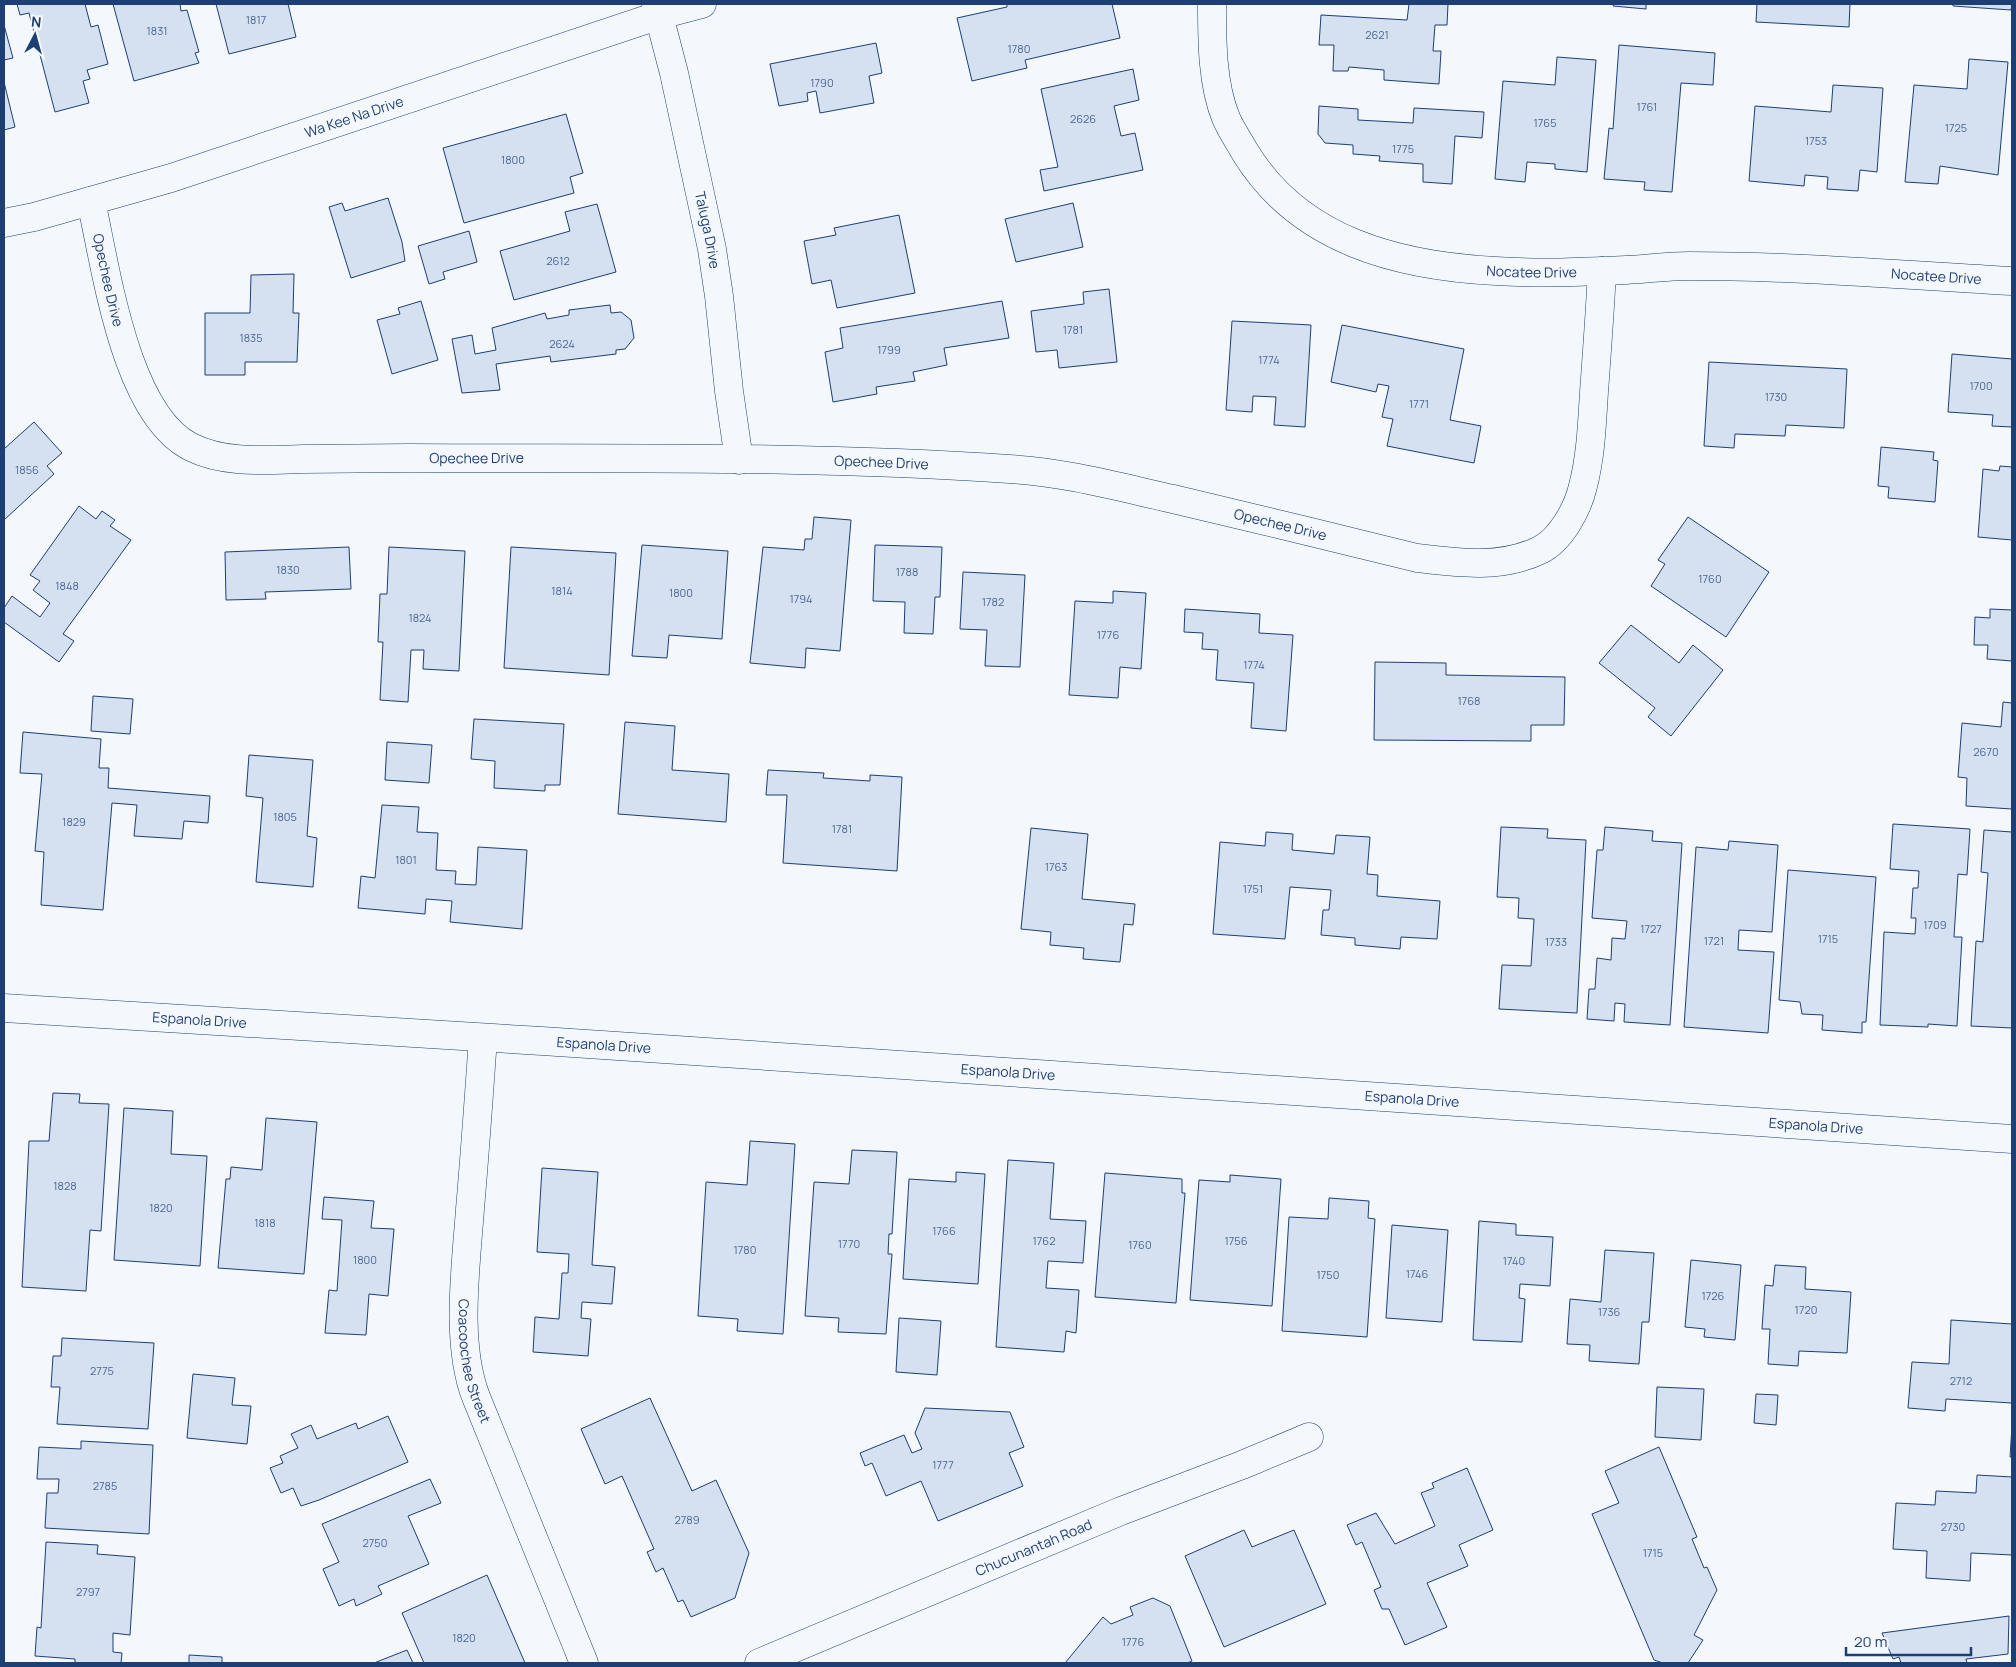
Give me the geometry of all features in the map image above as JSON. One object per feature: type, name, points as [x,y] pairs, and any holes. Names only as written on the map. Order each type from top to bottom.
[{"type":"street","name":"Wa Kee Na Drive","points":[[4,223],[34,217],[171,178],[658,9],[702,4]]},
{"type":"street","name":"Nocatee Drive","points":[[1212,4],[1214,61],[1219,93],[1226,119],[1256,169],[1272,189],[1294,210],[1320,227],[1351,242],[1399,259],[1496,272],[1602,271],[1684,266],[1763,267],[2012,281]]},
{"type":"street","name":"Taluga Drive","points":[[658,9],[674,73],[712,249],[729,391],[740,460]]},
{"type":"street","name":"Opechee Drive","points":[[91,201],[114,302],[136,380],[158,420],[174,436],[190,447],[210,455],[233,459],[266,460],[400,458],[867,461],[1013,469],[1050,473],[1117,486],[1417,558],[1469,564],[1521,558],[1542,550],[1556,536],[1572,514],[1583,488],[1589,453],[1602,271]]},
{"type":"street","name":"Espanola Drive","points":[[4,1008],[2012,1139]]},
{"type":"street","name":"Coacoochee Street","points":[[483,1038],[464,1305],[466,1361],[469,1381],[584,1663]]},
{"type":"street","name":"Chucunantah Road","points":[[759,1663],[1121,1511],[1242,1465],[1309,1437]]},
{"type":"building","points":[[17,4],[85,4],[91,27],[98,25],[108,64],[87,70],[90,79],[83,81],[89,103],[55,112],[29,13],[20,15]]},
{"type":"building","points":[[113,4],[180,4],[181,11],[187,10],[199,52],[195,53],[199,63],[134,81]]},
{"type":"building","points":[[216,4],[288,4],[296,37],[229,54]]},
{"type":"building","points":[[1007,4],[1112,4],[1120,38],[1025,60],[1027,68],[972,81],[957,18],[1007,7]]},
{"type":"building","points":[[1409,4],[1448,4],[1447,25],[1435,25],[1433,51],[1441,51],[1439,84],[1384,80],[1384,70],[1349,67],[1348,71],[1333,71],[1334,45],[1319,45],[1321,15],[1407,20]]},
{"type":"building","points":[[1614,4],[1646,4],[1646,9],[1613,6]]},
{"type":"building","points":[[1757,4],[1850,4],[1849,27],[1756,22]]},
{"type":"building","points":[[1953,4],[2012,4],[2011,10],[1953,6]]},
{"type":"building","points":[[4,25],[13,58],[4,60]]},
{"type":"building","points":[[876,43],[882,73],[869,76],[874,103],[820,113],[816,91],[807,93],[808,101],[779,106],[770,64]]},
{"type":"building","points":[[1619,45],[1715,53],[1713,85],[1681,83],[1672,192],[1644,190],[1645,182],[1604,179],[1609,128],[1613,129]]},
{"type":"building","points":[[1557,57],[1596,60],[1587,172],[1555,169],[1555,164],[1527,162],[1525,182],[1495,179],[1503,81],[1555,85]]},
{"type":"building","points":[[1969,59],[2008,62],[1998,175],[1940,166],[1938,184],[1905,182],[1914,85],[1967,89]]},
{"type":"building","points":[[1133,69],[1139,100],[1114,106],[1121,136],[1135,133],[1143,170],[1044,191],[1040,170],[1058,167],[1041,89]]},
{"type":"building","points":[[4,82],[15,127],[4,130]]},
{"type":"building","points":[[1833,85],[1883,88],[1877,172],[1860,170],[1858,191],[1827,189],[1828,177],[1805,175],[1804,186],[1749,181],[1755,106],[1831,112]]},
{"type":"building","points":[[1319,106],[1358,109],[1358,120],[1413,123],[1414,108],[1484,112],[1482,138],[1455,136],[1452,184],[1423,182],[1423,164],[1379,161],[1380,156],[1353,154],[1353,145],[1325,143],[1318,134]]},
{"type":"building","points":[[566,114],[583,173],[570,177],[574,193],[464,223],[443,148]]},
{"type":"building","points":[[388,198],[402,242],[405,261],[351,278],[329,207],[342,203],[345,211]]},
{"type":"building","points":[[1073,203],[1083,247],[1016,262],[1005,219]]},
{"type":"building","points":[[597,204],[616,272],[514,300],[500,251],[570,231],[565,212]]},
{"type":"building","points":[[899,215],[915,293],[837,308],[831,280],[812,284],[804,241],[836,235],[834,228]]},
{"type":"building","points":[[469,231],[477,262],[443,272],[445,279],[429,284],[418,246]]},
{"type":"building","points":[[294,274],[293,313],[299,313],[297,362],[245,362],[245,375],[205,375],[205,313],[250,313],[251,275]]},
{"type":"building","points":[[1109,289],[1117,362],[1059,368],[1057,350],[1036,352],[1031,311],[1084,304],[1083,292]]},
{"type":"building","points":[[421,301],[438,360],[392,374],[377,320],[400,314],[398,308]]},
{"type":"building","points":[[1002,301],[1009,338],[944,348],[947,365],[913,372],[915,381],[876,387],[877,394],[833,402],[825,352],[843,348],[840,328]]},
{"type":"building","points":[[610,305],[611,313],[621,312],[631,320],[634,338],[625,349],[616,350],[616,354],[551,362],[550,356],[496,364],[500,390],[462,393],[452,339],[472,335],[475,354],[496,350],[492,328],[545,313],[547,319],[569,315],[569,310]]},
{"type":"building","points":[[1232,321],[1311,325],[1305,427],[1274,425],[1276,397],[1253,396],[1252,412],[1226,410]]},
{"type":"building","points":[[1342,325],[1464,349],[1450,420],[1481,426],[1474,463],[1387,446],[1393,419],[1382,417],[1389,386],[1378,384],[1376,392],[1331,382]]},
{"type":"building","points":[[1952,354],[2012,359],[2012,427],[1992,426],[1993,415],[1948,412]]},
{"type":"building","points":[[1709,362],[1847,369],[1844,428],[1786,425],[1785,436],[1735,434],[1734,448],[1704,446]]},
{"type":"building","points":[[34,422],[62,453],[47,466],[54,474],[4,520],[4,449]]},
{"type":"building","points":[[1881,447],[1934,452],[1933,460],[1938,461],[1935,502],[1888,498],[1889,487],[1878,486]]},
{"type":"building","points":[[2000,466],[2012,467],[2012,540],[1978,537],[1983,469],[1999,471]]},
{"type":"building","points":[[79,506],[96,519],[102,511],[115,520],[110,526],[131,540],[63,634],[74,641],[59,662],[4,622],[4,608],[12,596],[40,617],[50,603],[33,590],[40,581],[30,575]]},
{"type":"building","points":[[814,517],[851,520],[840,651],[806,648],[805,668],[750,663],[763,547],[804,550],[805,539],[812,539]]},
{"type":"building","points":[[1688,517],[1769,572],[1726,637],[1651,586],[1665,564],[1658,560]]},
{"type":"building","points":[[642,545],[728,551],[722,639],[669,635],[667,658],[632,656]]},
{"type":"building","points":[[875,545],[942,547],[940,597],[935,597],[933,634],[904,633],[905,602],[873,601]]},
{"type":"building","points":[[349,547],[351,589],[265,592],[266,599],[226,600],[225,552]]},
{"type":"building","points":[[389,547],[465,551],[459,671],[423,669],[424,650],[411,650],[408,702],[380,700],[383,642],[378,642],[380,594],[387,594]]},
{"type":"building","points":[[511,547],[616,553],[609,675],[504,668]]},
{"type":"building","points":[[963,572],[1025,575],[1020,667],[985,666],[987,630],[960,629]]},
{"type":"building","points":[[1113,591],[1146,593],[1141,669],[1120,667],[1118,698],[1069,695],[1075,601],[1113,603]]},
{"type":"building","points":[[1185,609],[1260,614],[1259,633],[1293,635],[1286,731],[1251,728],[1254,683],[1216,680],[1218,650],[1202,649],[1203,633],[1184,632]]},
{"type":"building","points":[[1990,609],[2012,610],[2012,661],[1987,659],[1988,645],[1974,645],[1975,617],[1990,618]]},
{"type":"building","points":[[1631,625],[1679,663],[1693,645],[1723,670],[1671,736],[1648,717],[1655,708],[1599,663]]},
{"type":"building","points":[[1375,662],[1446,663],[1446,675],[1565,677],[1564,725],[1531,725],[1531,741],[1374,740]]},
{"type":"building","points":[[93,696],[133,699],[130,734],[91,731]]},
{"type":"building","points":[[2003,702],[2012,703],[2012,809],[1966,806],[1967,778],[1958,777],[1962,723],[2001,727]]},
{"type":"building","points":[[474,719],[564,724],[560,785],[545,785],[545,791],[494,788],[495,761],[471,759]]},
{"type":"building","points":[[625,722],[675,726],[672,770],[729,774],[726,822],[618,814]]},
{"type":"building","points":[[23,732],[101,739],[99,768],[109,768],[108,788],[210,796],[208,823],[184,821],[182,839],[134,836],[137,805],[112,803],[103,910],[41,905],[44,852],[35,851],[42,774],[20,773]]},
{"type":"building","points":[[387,742],[432,745],[429,783],[385,780]]},
{"type":"building","points":[[249,755],[313,760],[307,836],[317,838],[313,887],[256,882],[263,798],[246,796]]},
{"type":"building","points":[[768,770],[824,773],[823,778],[870,781],[870,775],[902,777],[897,871],[783,863],[787,795],[766,795]]},
{"type":"building","points":[[382,805],[419,807],[417,832],[438,833],[436,870],[456,871],[455,884],[476,885],[478,847],[527,850],[522,929],[450,922],[452,901],[426,899],[425,914],[358,908],[361,876],[375,878]]},
{"type":"building","points":[[1893,824],[1970,829],[1967,875],[1958,874],[1954,937],[1962,937],[1957,1026],[1928,1024],[1928,1027],[1880,1025],[1884,932],[1915,934],[1916,918],[1911,918],[1913,888],[1918,888],[1919,871],[1890,869]]},
{"type":"building","points":[[1501,827],[1548,829],[1547,838],[1586,840],[1577,1013],[1499,1009],[1502,965],[1531,966],[1534,919],[1518,918],[1519,898],[1497,897]]},
{"type":"building","points":[[1605,827],[1653,831],[1652,841],[1682,843],[1670,1025],[1624,1022],[1625,1004],[1615,1003],[1614,1021],[1587,1019],[1589,989],[1595,989],[1597,958],[1611,960],[1612,938],[1625,939],[1627,921],[1592,918],[1597,850],[1603,850]]},
{"type":"building","points":[[1031,828],[1088,834],[1082,899],[1135,904],[1133,925],[1124,924],[1120,962],[1083,959],[1084,948],[1050,945],[1051,932],[1021,929]]},
{"type":"building","points":[[1984,830],[2012,832],[2012,1028],[1971,1026],[1976,941],[1983,942],[1988,873],[1981,872]]},
{"type":"building","points":[[1266,832],[1293,834],[1292,850],[1334,854],[1336,835],[1370,837],[1367,874],[1378,875],[1377,896],[1440,901],[1437,939],[1401,937],[1400,949],[1355,945],[1355,938],[1321,935],[1323,910],[1329,910],[1331,890],[1290,887],[1285,939],[1213,934],[1220,842],[1265,846]]},
{"type":"building","points":[[1729,841],[1778,845],[1772,932],[1739,930],[1738,950],[1774,952],[1768,1033],[1684,1027],[1696,847],[1728,850]]},
{"type":"building","points":[[1788,870],[1876,877],[1866,1022],[1862,1022],[1862,1033],[1822,1030],[1823,1015],[1802,1014],[1800,1002],[1779,1000]]},
{"type":"building","points":[[53,1093],[80,1094],[79,1103],[109,1104],[101,1231],[90,1230],[86,1291],[22,1287],[29,1141],[49,1141]]},
{"type":"building","points":[[124,1108],[173,1111],[171,1154],[207,1156],[200,1266],[114,1260]]},
{"type":"building","points":[[266,1118],[317,1122],[304,1274],[218,1268],[226,1179],[230,1179],[231,1167],[262,1170]]},
{"type":"building","points":[[750,1141],[795,1144],[783,1334],[737,1331],[738,1319],[698,1316],[706,1182],[747,1185]]},
{"type":"building","points":[[852,1150],[897,1152],[892,1234],[889,1234],[888,1254],[892,1254],[886,1334],[838,1332],[839,1318],[805,1316],[814,1182],[849,1184]]},
{"type":"building","points":[[1008,1160],[1054,1163],[1050,1219],[1086,1221],[1083,1263],[1048,1261],[1046,1288],[1079,1290],[1076,1333],[1066,1331],[1064,1352],[996,1347]]},
{"type":"building","points":[[542,1168],[598,1172],[592,1265],[615,1267],[612,1304],[582,1302],[581,1318],[591,1319],[588,1356],[533,1352],[535,1317],[559,1319],[562,1273],[568,1273],[569,1254],[537,1252]]},
{"type":"building","points":[[956,1172],[985,1174],[978,1284],[903,1279],[909,1179],[956,1182]]},
{"type":"building","points":[[1105,1173],[1182,1179],[1182,1193],[1185,1193],[1176,1303],[1095,1297]]},
{"type":"building","points":[[1230,1175],[1281,1179],[1272,1306],[1190,1300],[1199,1180],[1230,1182]]},
{"type":"building","points":[[324,1197],[374,1201],[371,1228],[394,1229],[388,1296],[369,1294],[366,1335],[325,1333],[329,1290],[337,1291],[342,1220],[322,1219]]},
{"type":"building","points":[[1329,1198],[1369,1201],[1368,1218],[1375,1219],[1367,1337],[1282,1331],[1289,1217],[1328,1219]]},
{"type":"building","points":[[1479,1221],[1516,1224],[1516,1235],[1553,1237],[1550,1286],[1520,1284],[1519,1298],[1525,1299],[1522,1342],[1473,1340]]},
{"type":"building","points":[[1392,1225],[1448,1230],[1442,1322],[1386,1318]]},
{"type":"building","points":[[1605,1250],[1654,1253],[1649,1322],[1642,1322],[1639,1364],[1589,1361],[1590,1345],[1567,1344],[1570,1299],[1601,1302]]},
{"type":"building","points":[[1691,1260],[1741,1265],[1735,1340],[1704,1337],[1705,1329],[1685,1327]]},
{"type":"building","points":[[1775,1265],[1806,1267],[1805,1289],[1851,1292],[1847,1353],[1799,1351],[1798,1366],[1768,1364],[1770,1329],[1762,1329],[1765,1285],[1773,1286]]},
{"type":"building","points":[[899,1318],[941,1321],[937,1375],[896,1372]]},
{"type":"building","points":[[1951,1320],[2012,1324],[2012,1403],[1946,1399],[1945,1411],[1908,1408],[1912,1362],[1949,1364]]},
{"type":"building","points":[[62,1338],[154,1343],[148,1429],[57,1424],[60,1387],[51,1387],[53,1356],[61,1356]]},
{"type":"building","points":[[193,1374],[235,1378],[232,1405],[251,1406],[247,1444],[187,1438]]},
{"type":"building","points":[[1657,1387],[1704,1389],[1701,1440],[1655,1437]]},
{"type":"building","points":[[1756,1394],[1778,1395],[1776,1425],[1754,1423]]},
{"type":"building","points":[[650,1398],[692,1491],[716,1480],[749,1553],[735,1598],[691,1617],[683,1600],[678,1602],[663,1568],[656,1572],[647,1552],[654,1549],[622,1476],[605,1484],[581,1429]]},
{"type":"building","points":[[925,1408],[1010,1412],[1024,1447],[1009,1453],[1023,1486],[938,1521],[921,1481],[886,1496],[872,1463],[865,1466],[860,1453],[904,1435],[912,1453],[922,1449],[915,1433]]},
{"type":"building","points":[[388,1416],[408,1462],[301,1506],[293,1488],[281,1493],[270,1468],[283,1463],[280,1456],[298,1448],[291,1434],[311,1425],[317,1439],[356,1423],[358,1429]]},
{"type":"building","points":[[2012,1426],[2012,1457],[2010,1457]]},
{"type":"building","points":[[81,1441],[153,1445],[149,1534],[45,1528],[47,1493],[58,1493],[59,1479],[37,1479],[39,1447],[81,1449]]},
{"type":"building","points":[[1659,1447],[1697,1537],[1692,1539],[1704,1568],[1707,1567],[1717,1590],[1694,1635],[1703,1640],[1688,1663],[1663,1663],[1654,1660],[1592,1514],[1619,1503],[1605,1471]]},
{"type":"building","points":[[1467,1468],[1493,1530],[1459,1545],[1468,1566],[1427,1583],[1447,1627],[1405,1645],[1389,1609],[1382,1609],[1374,1590],[1381,1587],[1362,1542],[1356,1545],[1347,1525],[1376,1513],[1395,1544],[1435,1526],[1421,1493],[1434,1488],[1432,1483]]},
{"type":"building","points":[[1977,1475],[2012,1477],[2012,1555],[1971,1553],[1970,1581],[1926,1578],[1927,1551],[1893,1549],[1896,1503],[1935,1505],[1936,1491],[1976,1493]]},
{"type":"building","points":[[430,1479],[441,1503],[408,1516],[429,1564],[378,1586],[382,1594],[356,1606],[354,1599],[339,1606],[323,1569],[339,1562],[322,1524]]},
{"type":"building","points":[[1244,1530],[1252,1547],[1294,1530],[1326,1604],[1224,1647],[1185,1556]]},
{"type":"building","points":[[46,1542],[98,1545],[97,1554],[135,1557],[130,1635],[113,1633],[113,1652],[122,1653],[121,1663],[75,1663],[75,1659],[35,1656],[37,1627],[41,1628]]},
{"type":"building","points":[[487,1575],[525,1663],[424,1663],[402,1613]]},
{"type":"building","points":[[1153,1598],[1170,1606],[1192,1661],[1187,1663],[1065,1663],[1103,1617],[1111,1624],[1133,1615],[1130,1607]]},
{"type":"building","points":[[2009,1616],[2008,1654],[1966,1659],[1967,1663],[1901,1663],[1899,1657],[1893,1659],[1882,1633]]},
{"type":"building","points":[[407,1650],[413,1663],[374,1663]]},
{"type":"building","points":[[189,1655],[222,1657],[222,1663],[189,1663]]}]
